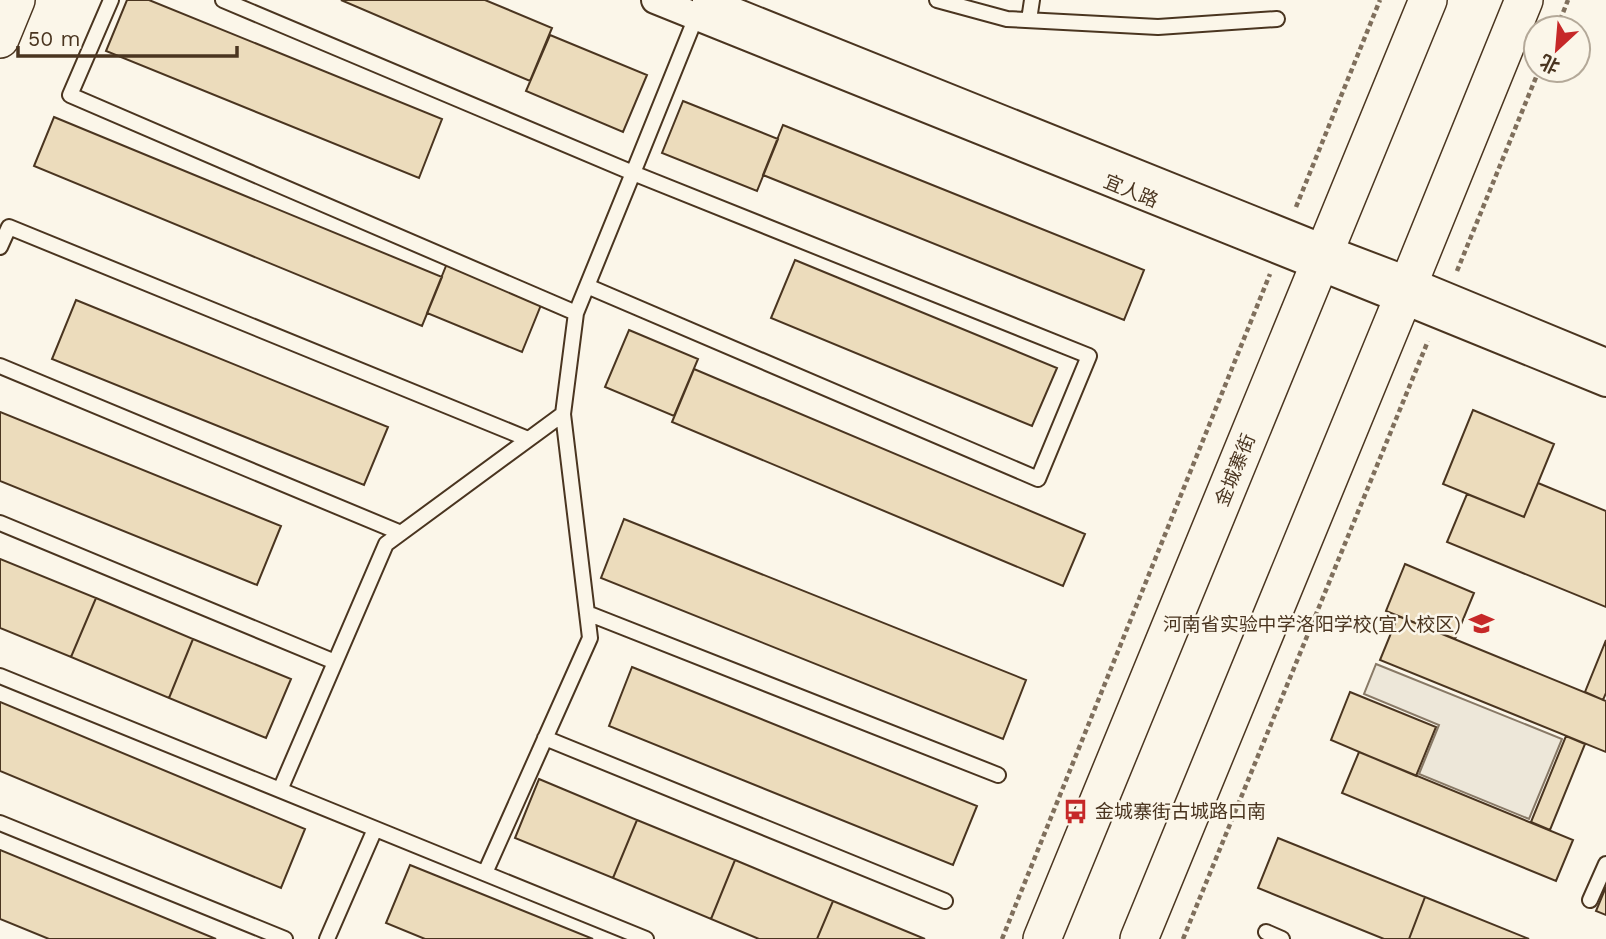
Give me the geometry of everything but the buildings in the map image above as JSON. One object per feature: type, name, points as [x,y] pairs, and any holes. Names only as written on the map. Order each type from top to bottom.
[{"type":"main road","points":[[0,39],[16,0]]},
{"type":"main road","name":"金城寨街","points":[[1042,939],[1428,0]]},
{"type":"main road","points":[[1139,939],[1524,0]]},
{"type":"street","name":"宜人路","points":[[655,0],[702,6],[1406,290],[1606,383]]},
{"type":"street","name":"宜人路","points":[[1443,306],[1606,362]]},
{"type":"lane","points":[[111,0],[70,95],[576,313]]},
{"type":"lane","points":[[223,0],[633,173],[1089,356],[1038,479],[587,286]]},
{"type":"lane","points":[[937,0],[1007,19],[1158,27],[1277,19]]},
{"type":"lane","points":[[1029,20],[1032,0]]},
{"type":"lane","points":[[485,873],[590,638],[563,414],[576,313],[702,6]]},
{"type":"lane","points":[[0,247],[9,226],[528,439]]},
{"type":"lane","points":[[0,366],[401,533]]},
{"type":"lane","points":[[280,790],[386,544],[563,414]]},
{"type":"lane","points":[[0,523],[335,663]]},
{"type":"lane","points":[[587,613],[998,775]]},
{"type":"lane","points":[[0,676],[646,939]]},
{"type":"lane","points":[[545,738],[945,901]]},
{"type":"lane","points":[[0,823],[285,939]]},
{"type":"lane","points":[[327,939],[375,829]]},
{"type":"lane","points":[[1590,900],[1606,864]]},
{"type":"lane","points":[[1266,932],[1282,939]]},
{"type":"path","points":[[1002,939],[1380,0]]},
{"type":"path","points":[[1183,939],[1533,84]]},
{"type":"shaded area","points":[[1376,664],[1562,739],[1529,819],[1419,774],[1439,725],[1364,694]]},
{"type":"place","name":"河南省实验中学洛阳学校(宜人校区)","points":[[1481,624]]},
{"type":"place","name":"金城寨街古城路口南","points":[[1075,811]]}]
